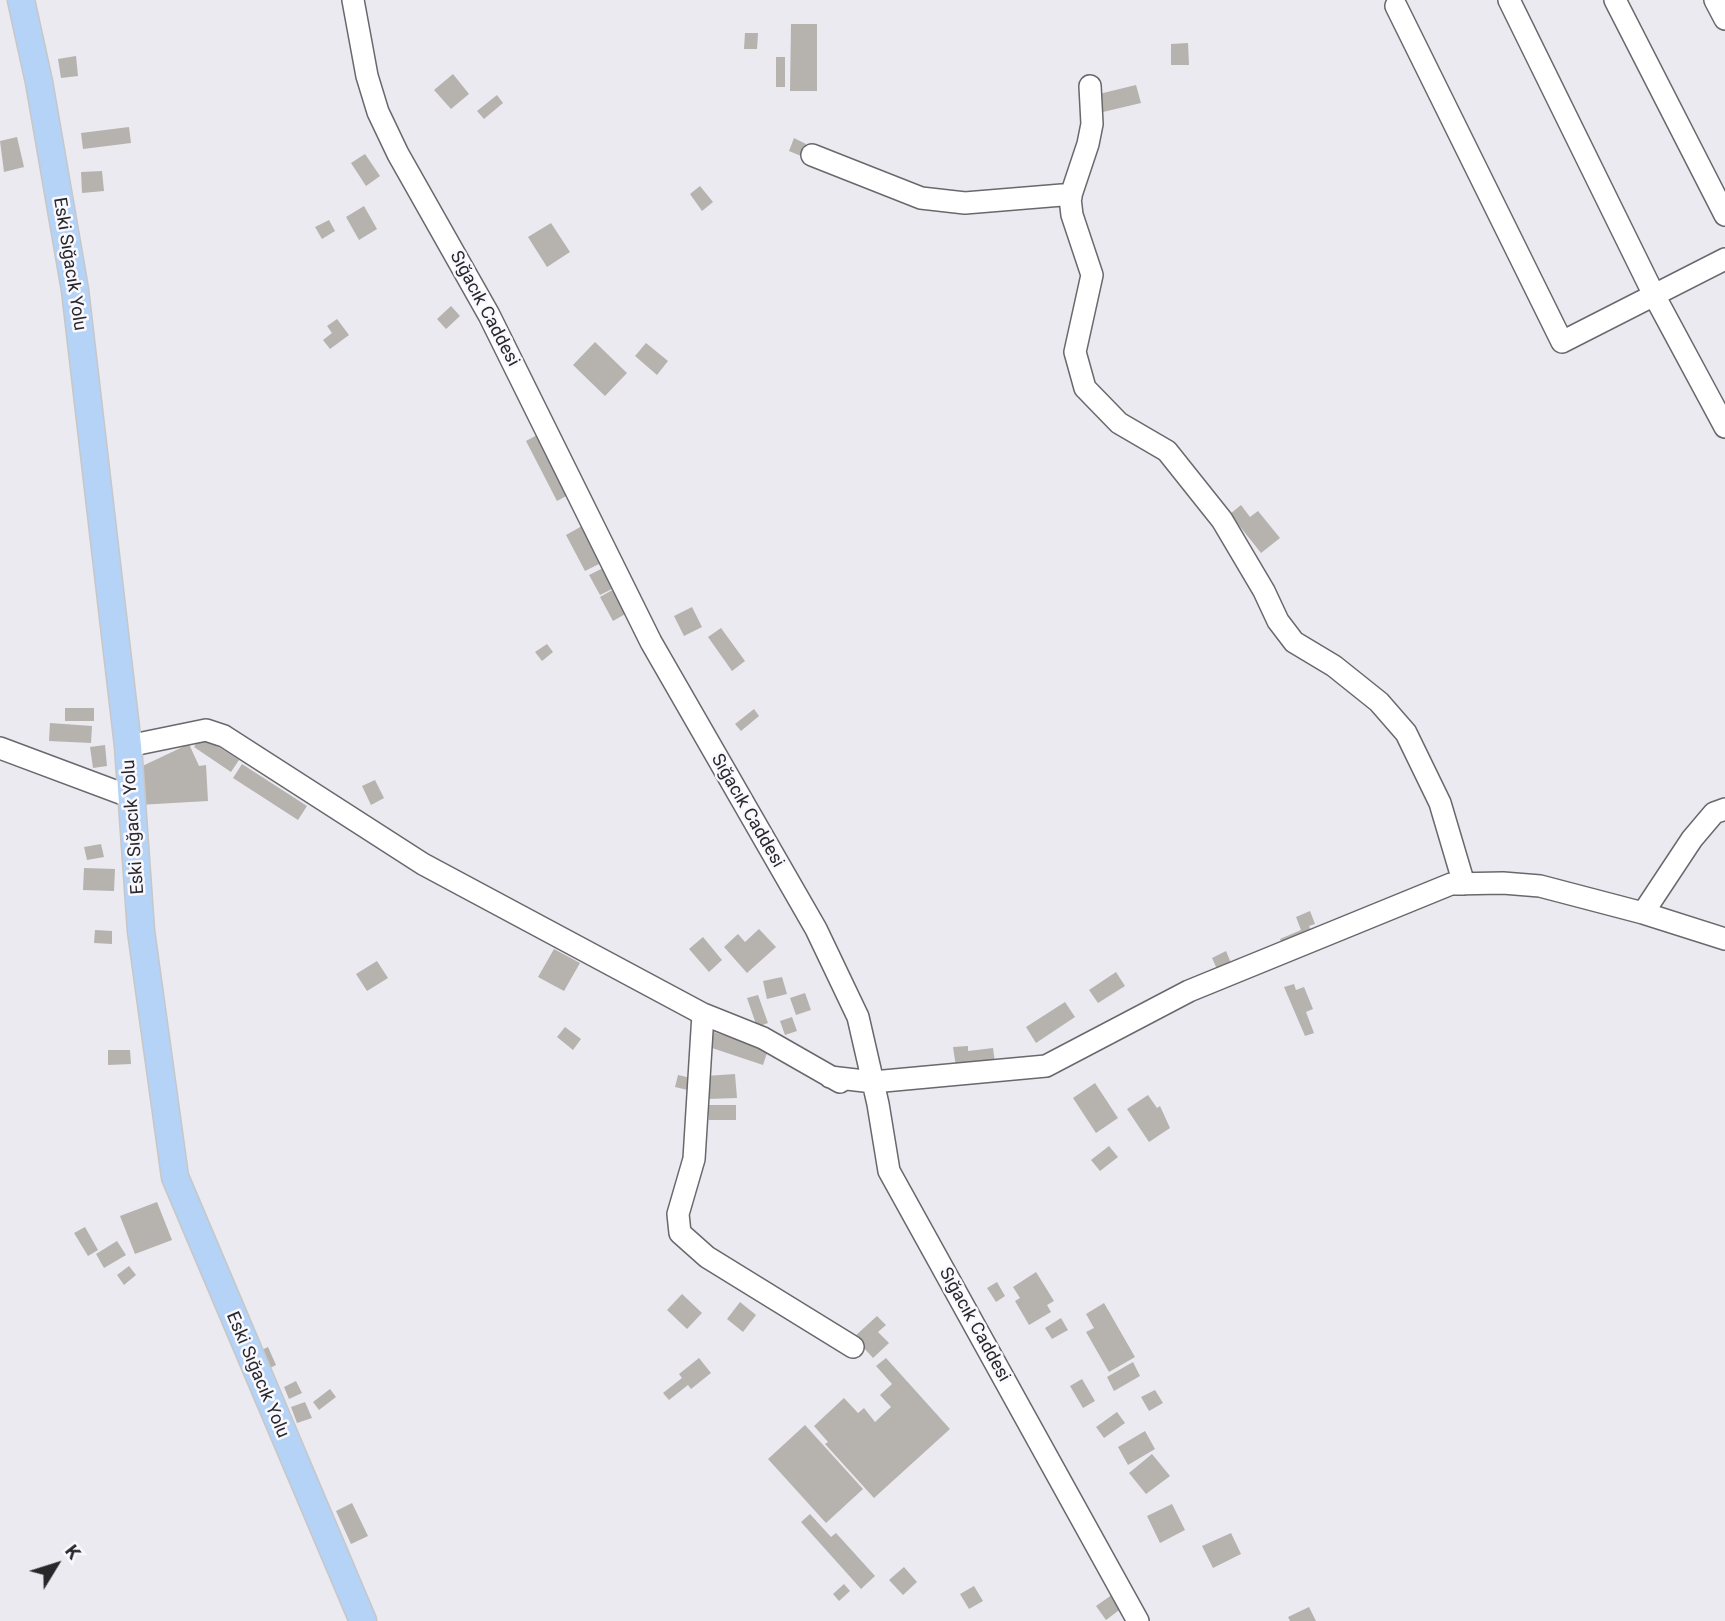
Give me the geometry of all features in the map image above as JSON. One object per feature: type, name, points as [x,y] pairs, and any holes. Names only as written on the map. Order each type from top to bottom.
[{"type":"main road","name":"Eski Sığacık Yolu","points":[[21,0],[39,82],[75,290],[128,746],[141,931],[174,1177],[363,1621]]},
{"type":"street","name":"Sığacık Caddesi","points":[[353,0],[364,65],[378,112],[489,315],[652,642],[816,929],[858,1017],[878,1104],[889,1171],[1138,1621]]},
{"type":"street","points":[[1509,0],[1654,295],[1725,427]]},
{"type":"street","points":[[1615,0],[1725,215]]},
{"type":"street","points":[[1716,0],[1725,19]]},
{"type":"street","points":[[1396,6],[1562,342],[1725,259]]},
{"type":"street","points":[[1090,86],[1090,134],[1071,197],[1072,215],[1092,275],[1075,352],[1085,388],[1119,423],[1167,451],[1222,520],[1264,591],[1278,621],[1294,642],[1334,666],[1379,702],[1406,733],[1440,803],[1464,884]]},
{"type":"street","points":[[812,155],[921,198],[965,202],[1062,195],[1071,197]]},
{"type":"street","points":[[128,746],[206,730],[224,736],[423,863],[702,1014],[763,1038],[878,1104]]},
{"type":"street","points":[[0,748],[131,797]]},
{"type":"street","points":[[1643,913],[1692,839],[1714,813],[1725,809]]},
{"type":"street","points":[[830,1077],[873,1082],[1046,1066],[1189,991],[1451,884],[1540,886],[1643,913],[1725,939]]},
{"type":"street","points":[[702,1014],[694,1159],[678,1214],[680,1233],[707,1257],[853,1347]]},
{"type":"building","points":[[791,24],[817,24],[817,91],[790,91]]},
{"type":"building","points":[[745,33],[758,33],[757,49],[744,49]]},
{"type":"building","points":[[1188,43],[1189,65],[1171,65],[1171,44]]},
{"type":"building","points":[[76,56],[78,76],[61,78],[58,59]]},
{"type":"building","points":[[776,57],[785,57],[785,87],[776,87]]},
{"type":"building","points":[[453,74],[469,94],[451,109],[434,90]]},
{"type":"building","points":[[1136,85],[1141,103],[1103,112],[1099,94]]},
{"type":"building","points":[[497,95],[503,103],[484,119],[477,111]]},
{"type":"building","points":[[129,127],[131,143],[83,149],[81,133]]},
{"type":"building","points":[[17,137],[24,167],[4,172],[0,141]]},
{"type":"building","points":[[794,138],[806,144],[801,156],[789,151]]},
{"type":"building","points":[[365,154],[380,176],[366,186],[351,163]]},
{"type":"building","points":[[102,171],[104,191],[82,193],[81,172]]},
{"type":"building","points":[[700,186],[713,202],[702,211],[690,194]]},
{"type":"building","points":[[364,206],[377,229],[359,240],[346,217]]},
{"type":"building","points":[[329,220],[335,231],[322,239],[315,227]]},
{"type":"building","points":[[551,223],[570,252],[547,267],[528,237]]},
{"type":"building","points":[[451,306],[460,316],[446,329],[437,319]]},
{"type":"building","points":[[337,319],[349,335],[330,349],[323,340],[332,333],[327,326]]},
{"type":"building","points":[[595,342],[627,373],[605,396],[573,365]]},
{"type":"building","points":[[646,343],[668,361],[657,375],[635,356]]},
{"type":"building","points":[[539,434],[570,494],[557,501],[526,441]]},
{"type":"building","points":[[1241,505],[1250,517],[1258,511],[1280,538],[1261,553],[1230,514]]},
{"type":"building","points":[[582,526],[601,563],[585,571],[566,535]]},
{"type":"building","points":[[603,568],[614,588],[600,595],[589,575]]},
{"type":"building","points":[[614,589],[627,613],[613,621],[600,597]]},
{"type":"building","points":[[692,607],[702,627],[684,636],[674,616]]},
{"type":"building","points":[[721,628],[745,661],[732,671],[708,637]]},
{"type":"building","points":[[547,644],[553,652],[542,661],[535,652]]},
{"type":"building","points":[[65,708],[94,708],[94,721],[65,721]]},
{"type":"building","points":[[754,709],[759,716],[741,731],[735,724]]},
{"type":"building","points":[[50,723],[92,726],[91,743],[49,741]]},
{"type":"building","points":[[201,736],[239,760],[231,772],[194,747]]},
{"type":"building","points":[[189,744],[199,766],[206,765],[208,801],[138,805],[136,769]]},
{"type":"building","points":[[105,745],[107,766],[93,768],[90,747]]},
{"type":"building","points":[[242,764],[307,806],[298,820],[233,778]]},
{"type":"building","points":[[375,780],[384,798],[371,805],[362,786]]},
{"type":"building","points":[[101,844],[104,857],[87,860],[84,847]]},
{"type":"building","points":[[84,868],[115,869],[114,891],[83,890]]},
{"type":"building","points":[[1310,911],[1315,924],[1309,926],[1313,937],[1284,949],[1280,939],[1301,930],[1296,917]]},
{"type":"building","points":[[759,929],[776,947],[747,973],[724,947],[738,934],[745,942]]},
{"type":"building","points":[[95,930],[112,931],[112,944],[94,943]]},
{"type":"building","points":[[703,937],[722,960],[709,972],[689,949]]},
{"type":"building","points":[[554,949],[580,963],[564,991],[538,977]]},
{"type":"building","points":[[1226,951],[1231,963],[1217,969],[1212,958]]},
{"type":"building","points":[[377,961],[388,978],[367,991],[356,974]]},
{"type":"building","points":[[1116,972],[1125,986],[1098,1003],[1089,990]]},
{"type":"building","points":[[782,977],[787,994],[767,999],[763,981]]},
{"type":"building","points":[[1294,984],[1296,990],[1304,987],[1313,1009],[1306,1012],[1314,1033],[1305,1036],[1284,987]]},
{"type":"building","points":[[805,993],[811,1010],[796,1015],[790,998]]},
{"type":"building","points":[[758,995],[768,1023],[757,1027],[747,998]]},
{"type":"building","points":[[1065,1002],[1075,1017],[1036,1043],[1026,1027]]},
{"type":"building","points":[[792,1017],[797,1031],[785,1035],[780,1021]]},
{"type":"building","points":[[565,1027],[581,1039],[573,1050],[557,1037]]},
{"type":"building","points":[[714,1032],[768,1050],[763,1065],[709,1047]]},
{"type":"building","points":[[968,1046],[968,1051],[993,1048],[995,1063],[956,1067],[953,1047]]},
{"type":"building","points":[[108,1050],[130,1050],[131,1064],[108,1065]]},
{"type":"building","points":[[735,1074],[737,1098],[707,1099],[706,1076]]},
{"type":"building","points":[[678,1075],[695,1079],[692,1091],[675,1087]]},
{"type":"building","points":[[1095,1083],[1118,1118],[1096,1133],[1073,1098]]},
{"type":"building","points":[[1148,1095],[1157,1108],[1160,1106],[1170,1128],[1149,1142],[1127,1109]]},
{"type":"building","points":[[708,1105],[736,1105],[736,1120],[709,1120]]},
{"type":"building","points":[[1109,1146],[1118,1157],[1100,1171],[1091,1160]]},
{"type":"building","points":[[157,1202],[172,1240],[135,1254],[120,1216]]},
{"type":"building","points":[[85,1227],[98,1250],[88,1256],[74,1233]]},
{"type":"building","points":[[117,1241],[126,1255],[104,1268],[96,1254]]},
{"type":"building","points":[[129,1266],[136,1275],[124,1285],[117,1275]]},
{"type":"building","points":[[1036,1272],[1054,1301],[1047,1305],[1051,1312],[1029,1325],[1015,1301],[1020,1298],[1013,1287]]},
{"type":"building","points":[[997,1282],[1005,1296],[996,1302],[987,1288]]},
{"type":"building","points":[[682,1294],[702,1313],[687,1329],[667,1310]]},
{"type":"building","points":[[740,1302],[756,1315],[743,1332],[727,1319]]},
{"type":"building","points":[[1104,1303],[1135,1357],[1109,1372],[1086,1332],[1094,1328],[1086,1314]]},
{"type":"building","points":[[877,1316],[886,1325],[878,1332],[889,1343],[873,1358],[854,1337]]},
{"type":"building","points":[[1061,1318],[1068,1330],[1052,1339],[1045,1328]]},
{"type":"building","points":[[268,1347],[276,1365],[266,1370],[258,1352]]},
{"type":"building","points":[[699,1358],[711,1373],[691,1389],[688,1385],[669,1400],[663,1393],[682,1378],[679,1374]]},
{"type":"building","points":[[886,1358],[950,1429],[874,1498],[825,1444],[828,1442],[814,1426],[844,1398],[858,1413],[864,1408],[875,1422],[891,1407],[880,1395],[892,1384],[876,1366]]},
{"type":"building","points":[[1133,1362],[1140,1376],[1114,1391],[1107,1377]]},
{"type":"building","points":[[1082,1379],[1095,1401],[1083,1408],[1070,1386]]},
{"type":"building","points":[[296,1381],[302,1393],[289,1399],[284,1387]]},
{"type":"building","points":[[330,1389],[336,1397],[319,1410],[313,1402]]},
{"type":"building","points":[[1155,1390],[1163,1403],[1149,1411],[1141,1397]]},
{"type":"building","points":[[305,1402],[312,1418],[297,1423],[291,1407]]},
{"type":"building","points":[[1117,1412],[1125,1423],[1104,1438],[1096,1427]]},
{"type":"building","points":[[805,1425],[863,1489],[826,1523],[768,1459]]},
{"type":"building","points":[[1145,1431],[1155,1449],[1128,1465],[1118,1447]]},
{"type":"building","points":[[1152,1454],[1170,1476],[1146,1494],[1129,1473]]},
{"type":"building","points":[[352,1503],[368,1536],[351,1544],[336,1511]]},
{"type":"building","points":[[1172,1504],[1185,1530],[1160,1543],[1147,1516]]},
{"type":"building","points":[[810,1514],[831,1537],[836,1533],[875,1576],[861,1589],[801,1522]]},
{"type":"building","points":[[1231,1533],[1241,1554],[1213,1568],[1202,1546]]},
{"type":"building","points":[[904,1567],[917,1582],[903,1595],[889,1580]]},
{"type":"building","points":[[844,1584],[850,1591],[839,1601],[833,1594]]},
{"type":"building","points":[[974,1586],[983,1601],[969,1609],[960,1594]]},
{"type":"building","points":[[1116,1592],[1126,1605],[1106,1620],[1096,1606]]},
{"type":"building","points":[[1309,1607],[1316,1621],[1290,1621],[1288,1617]]}]
